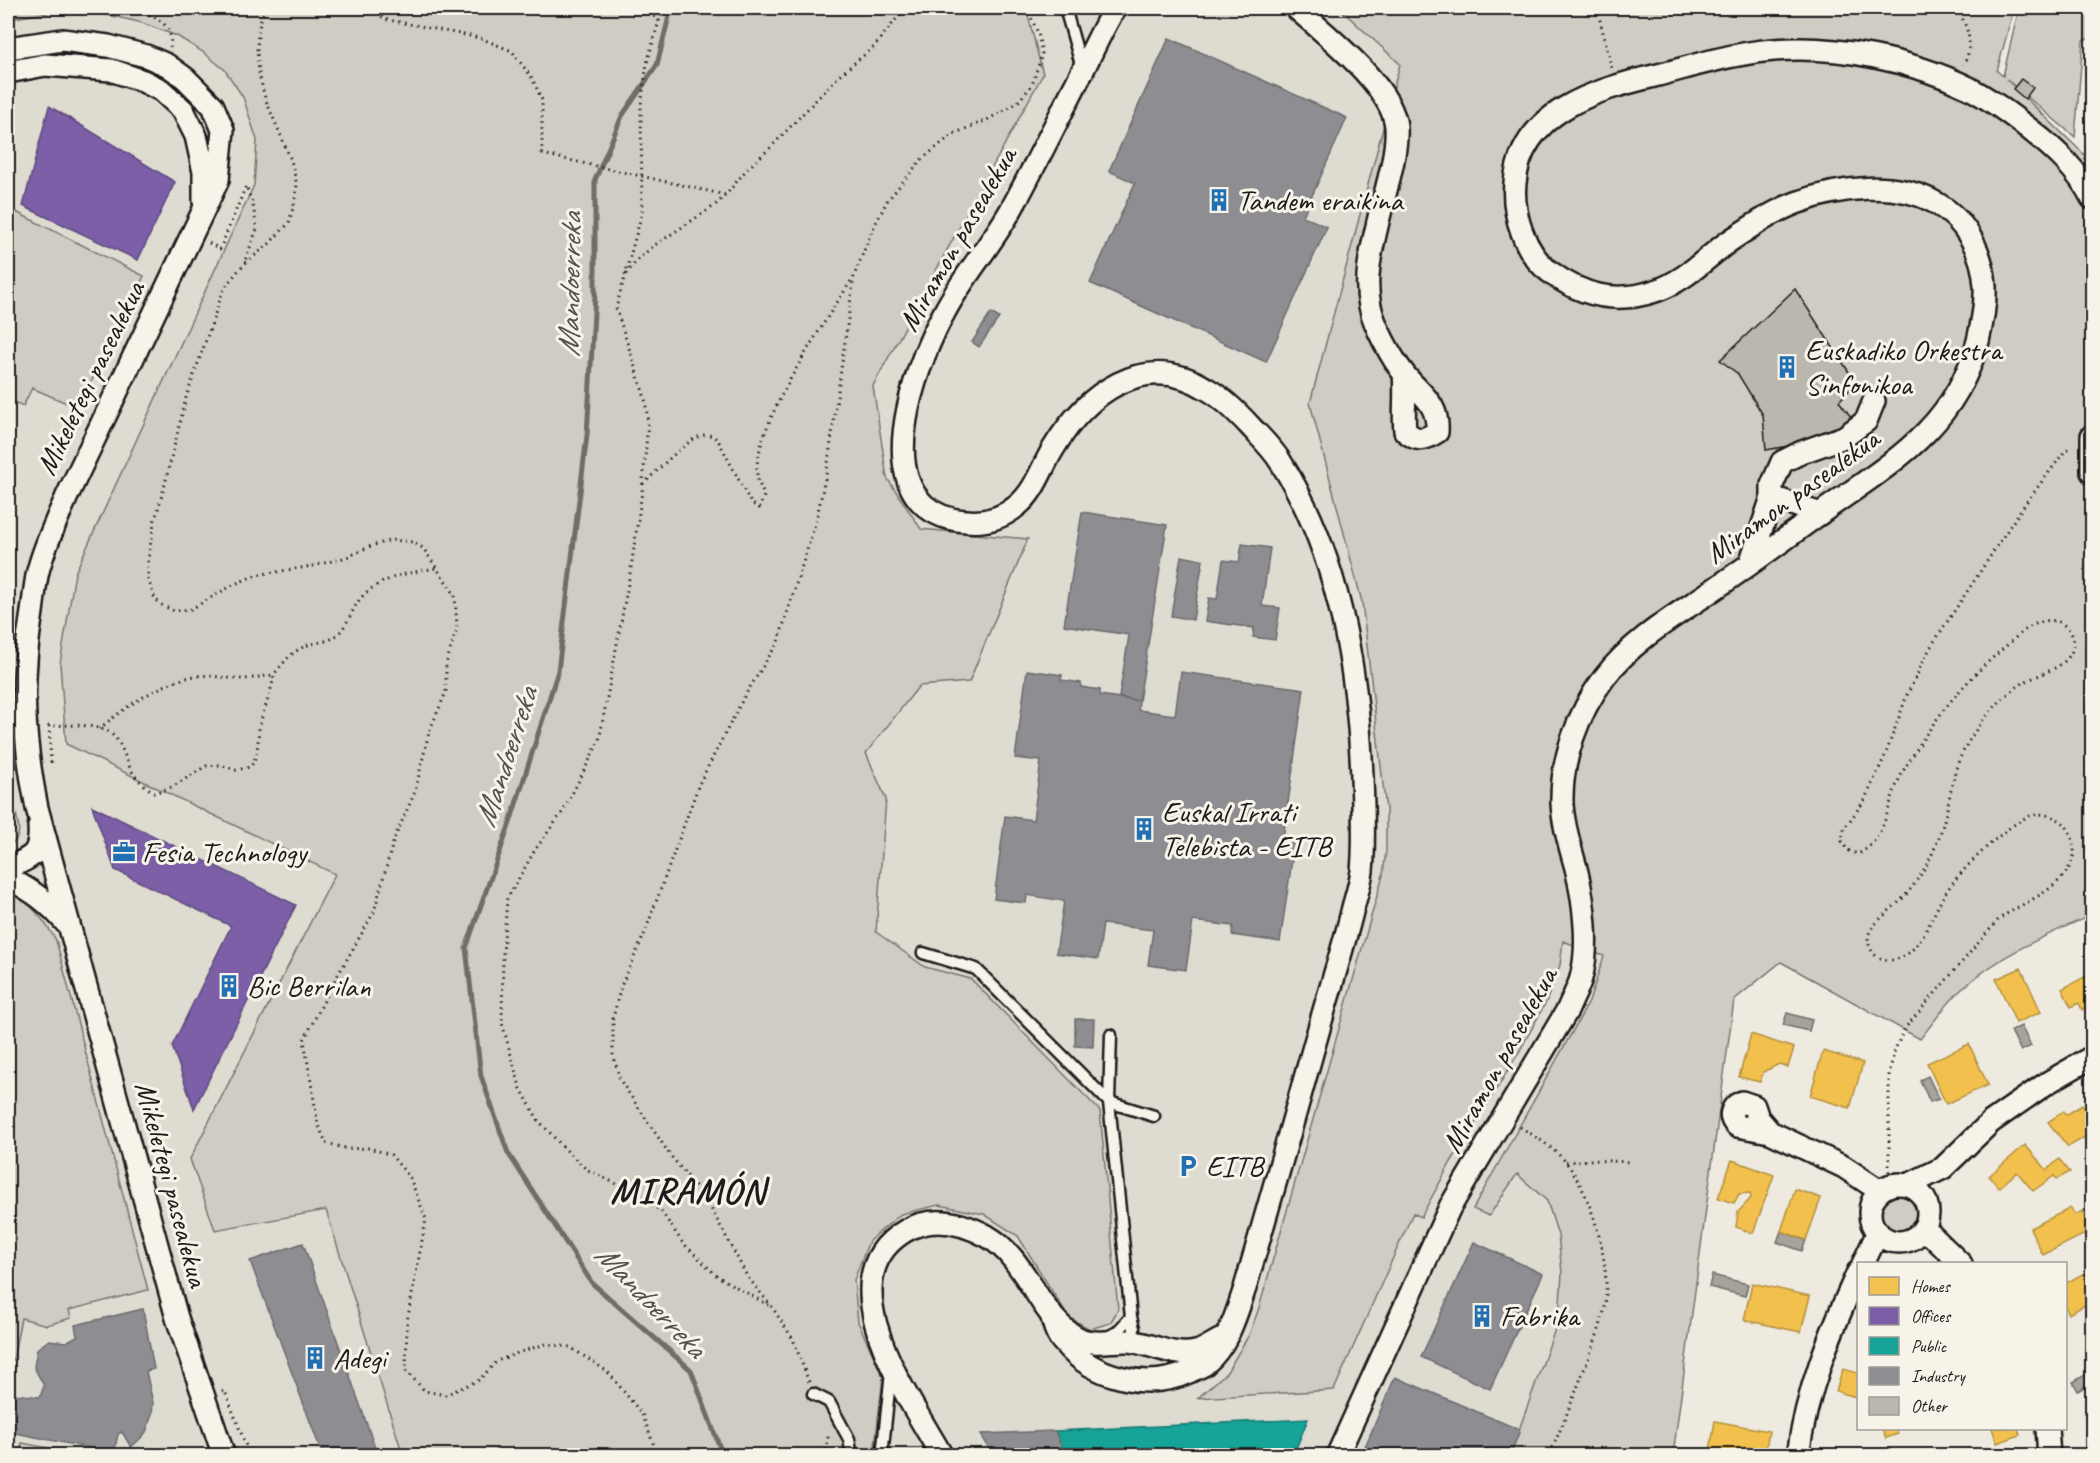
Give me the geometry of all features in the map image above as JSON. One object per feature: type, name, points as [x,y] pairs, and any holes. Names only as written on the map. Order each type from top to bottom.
[{"type":"street","name":"Miramon pasealekua","points":[[1051,1314],[1055,1330],[1063,1342],[1089,1364],[1111,1375],[1134,1380],[1181,1376],[1204,1364],[1232,1329],[1361,875],[1364,826],[1361,739],[1356,688],[1327,562],[1308,512],[1279,458],[1241,417],[1208,389],[1180,375],[1148,374],[1121,381],[1089,401],[1071,422],[1021,503],[996,519],[976,522],[960,521],[935,514],[920,502],[909,483],[904,461],[904,429],[910,398],[926,351],[945,311],[1008,215],[1115,8]]},
{"type":"street","points":[[1296,8],[1376,84],[1392,109],[1396,127],[1394,151],[1370,256],[1367,285],[1370,308],[1404,374]]},
{"type":"street","name":"Mikeletegi pasealekua","points":[[8,48],[62,40],[108,46],[146,56],[167,65],[185,78],[213,105],[210,133],[218,180],[68,494],[38,571],[24,674],[24,723],[28,764],[37,808],[177,1318],[224,1455]]},
{"type":"street","name":"Miramon pasealekua","points":[[1337,1455],[1439,1229],[1568,1009],[1582,975],[1584,913],[1562,806],[1563,783],[1577,725],[1605,676],[1630,647],[1894,462],[1915,444],[1950,406],[1974,355],[1981,330],[1985,285],[1982,265],[1967,230],[1953,214],[1936,203],[1916,193],[1887,187],[1859,190],[1795,204],[1771,215],[1734,238],[1683,278],[1656,291],[1622,299],[1588,294],[1561,280],[1538,263],[1523,234],[1516,211],[1515,183],[1522,150],[1537,130],[1561,110],[1581,98],[1617,85],[1746,53],[1801,49],[1826,50],[1890,60],[1941,76],[1994,103],[2055,150],[2084,182],[2092,198]]},
{"type":"street","points":[[8,72],[45,65],[111,70],[161,90],[210,133]]},
{"type":"street","points":[[1750,564],[1772,497],[1772,485],[1782,462],[1844,437],[1866,421],[1874,401]]},
{"type":"street","points":[[2092,436],[2092,472]]},
{"type":"street","points":[[1772,497],[1820,514]]},
{"type":"street","points":[[8,868],[32,856],[39,846],[37,808]]},
{"type":"street","name":"Mikeletegi pasealekua","points":[[8,878],[35,892],[70,926]]},
{"type":"street","points":[[1926,1203],[1943,1168],[1991,1122],[2047,1083],[2092,1057]]},
{"type":"street","points":[[1759,1126],[1844,1167],[1892,1187],[1921,1194],[1928,1213],[1924,1228],[1908,1240],[1898,1242],[1886,1238],[1872,1224],[1871,1204],[1892,1187],[1943,1168]]},
{"type":"street","name":"Miramon pasealekua","points":[[942,1455],[891,1366],[880,1343],[873,1316],[870,1294],[881,1253],[892,1239],[908,1229],[926,1222],[946,1222],[966,1226],[988,1237],[1005,1249],[1023,1270],[1051,1314],[1067,1332],[1082,1340],[1100,1342],[1133,1329],[1160,1350],[1171,1353],[1197,1352],[1226,1338]]},
{"type":"street","points":[[1924,1228],[1960,1262]]},
{"type":"street","points":[[1863,1262],[1878,1232]]},
{"type":"street","points":[[1798,1455],[1810,1394],[1842,1306],[1857,1274]]},
{"type":"street","points":[[1089,1364],[1110,1362],[1123,1354],[1133,1329]]},
{"type":"street","points":[[1153,1380],[1164,1369],[1164,1360],[1160,1350]]},
{"type":"street","points":[[2047,1430],[2049,1455]]},
{"type":"lane","points":[[1065,8],[1083,70]]},
{"type":"lane","points":[[923,953],[976,969],[1108,1102],[1154,1116]]},
{"type":"lane","points":[[1112,1035],[1108,1102],[1133,1329]]},
{"type":"lane","points":[[882,1455],[891,1366]]},
{"type":"lane","points":[[813,1394],[829,1402],[849,1439],[852,1455]]},
{"type":"path","points":[[132,8],[157,18],[167,26],[171,40],[167,65]]},
{"type":"path","points":[[266,8],[261,18],[258,34],[259,73],[265,98],[291,160],[297,185],[289,223],[269,244],[243,265],[224,288],[186,398],[154,523],[148,560],[148,579],[155,599],[162,605],[174,611],[191,609],[235,584],[256,576],[313,566],[347,557],[371,546],[392,540],[412,542],[423,549],[455,595],[457,628],[446,664],[446,692],[429,732],[415,792],[394,840],[374,912],[304,1040],[318,1124],[326,1143],[349,1149],[369,1148],[391,1155],[410,1178],[426,1219],[406,1322],[406,1371],[425,1391],[445,1395],[479,1380],[496,1361],[546,1344],[570,1347],[608,1372],[642,1414],[658,1455]]},
{"type":"path","points":[[373,8],[384,19],[480,38],[512,51],[532,78],[542,100],[542,154],[726,195]]},
{"type":"path","points":[[645,8],[659,21]]},
{"type":"path","points":[[660,8],[659,21],[642,87],[642,213],[616,308],[645,398],[648,423],[643,484],[631,568],[599,741],[564,810],[535,850],[507,899],[502,1023],[520,1087],[538,1120],[563,1147],[586,1169],[635,1193],[661,1211],[682,1242],[717,1276],[772,1307]]},
{"type":"path","points":[[626,274],[638,259],[655,245],[714,206],[726,195],[746,170],[841,74],[874,47],[905,8]]},
{"type":"path","points":[[643,484],[691,440],[705,434],[720,442],[751,503],[759,508],[764,496],[756,475],[761,446],[770,420],[792,377],[854,276],[887,201],[921,160],[953,134],[987,120],[1017,103],[1032,85],[1042,54],[1038,33],[1027,8]]},
{"type":"path","points":[[1597,8],[1617,85]]},
{"type":"path","points":[[1665,8],[1680,8]]},
{"type":"path","points":[[1955,82],[1969,53],[1970,37],[1957,8]]},
{"type":"path","points":[[192,235],[220,249],[246,186],[253,205],[256,229],[243,265]]},
{"type":"path","points":[[813,1394],[793,1339],[772,1307],[747,1276],[706,1199],[670,1155],[620,1080],[613,1054],[613,1018],[621,986],[644,935],[699,784],[744,697],[778,642],[816,521],[827,470],[854,276]]},
{"type":"path","points":[[1892,1187],[1889,1074],[1895,1050],[1906,1027],[1999,919],[2015,907],[2055,885],[2069,868],[2074,851],[2072,836],[2066,824],[2055,817],[2031,815],[1996,838],[1947,891],[1910,954],[1900,959],[1886,960],[1877,957],[1870,948],[1868,936],[1873,926],[1905,896],[1928,865],[1939,842],[1956,771],[1964,750],[2000,700],[2021,684],[2059,665],[2070,656],[2074,643],[2070,630],[2061,622],[2041,621],[2028,628],[1981,667],[1949,702],[1925,736],[1898,781],[1878,837],[1869,848],[1858,854],[1847,850],[1842,841],[1844,829],[1864,801],[1885,756],[1907,695],[1930,648],[2022,508],[2065,451],[2092,436]]},
{"type":"path","points":[[99,729],[156,689],[176,682],[197,676],[243,679],[274,674],[293,652],[309,645],[331,640],[344,629],[362,597],[381,583],[413,572],[437,568]]},
{"type":"path","points":[[50,726],[91,727],[110,733],[123,751],[135,776],[154,793],[172,787],[206,766],[220,765],[236,770],[250,767],[256,759],[257,738],[274,683],[274,674]]},
{"type":"path","points":[[8,805],[12,811]]},
{"type":"path","points":[[1503,1117],[1551,1147],[1566,1162],[1590,1206],[1600,1235],[1605,1272],[1605,1309],[1594,1344],[1549,1455]]},
{"type":"path","points":[[1566,1162],[1590,1160],[1631,1162]]},
{"type":"path","points":[[825,1455],[828,1438],[826,1428]]},
{"type":"shaded area","points":[[8,8],[1026,8],[1043,74],[873,386],[887,478],[921,529],[1028,539],[969,682],[919,686],[866,753],[886,799],[876,932],[925,967],[971,979],[1100,1111],[1118,1310],[1110,1323],[1090,1329],[1068,1317],[1018,1236],[984,1214],[939,1205],[901,1214],[869,1241],[854,1280],[858,1322],[883,1377],[874,1455],[403,1455],[326,1210],[215,1230],[190,1159],[335,874],[66,744],[60,664],[75,573],[254,185],[257,140],[243,97],[225,70],[203,52],[177,36],[139,22],[103,14],[57,11],[8,19]]},
{"type":"shaded area","points":[[1026,8],[1339,8],[1400,64],[1310,403],[1362,602],[1563,941],[1733,1000],[1673,1455],[874,1455],[883,1377],[858,1322],[854,1280],[869,1241],[901,1214],[940,1205],[984,1214],[1019,1236],[1069,1317],[971,979],[925,967],[876,933],[886,800],[866,753],[919,686],[969,682],[1028,539],[921,529],[887,478],[873,386],[1043,74]]},
{"type":"shaded area","points":[[1339,8],[2014,8],[1997,71],[2003,76],[2019,8],[2092,8],[2092,38],[2083,40],[2075,137],[2006,79],[2092,162],[2092,648],[2085,651],[2092,915],[2040,938],[1991,966],[1955,995],[1920,1039],[1781,962],[1734,1000],[1673,1455],[1510,1455],[1559,1318],[1562,1273],[1558,1235],[1547,1201],[1517,1174],[1489,1216],[1473,1209],[1589,1002],[1604,956],[1563,941],[1560,965],[1546,1002],[1518,1054],[1451,1162],[1421,1217],[1413,1213],[1334,1390],[1198,1398],[1227,1372],[1249,1335],[1259,1308],[1383,875],[1386,850],[1386,810],[1362,602],[1310,403],[1400,64]]},
{"type":"shaded area","points":[[57,11],[103,14],[139,22],[177,36],[203,52],[225,70],[243,97],[257,140],[254,185],[60,664],[66,744],[335,874],[190,1159],[215,1230],[326,1210],[403,1455],[8,1455],[8,19]]},
{"type":"shaded area","points":[[16,212],[144,276],[78,408],[32,388],[23,406],[8,399],[8,231]]},
{"type":"shaded area","points":[[8,768],[19,829],[16,839],[8,846]]},
{"type":"shaded area","points":[[8,890],[35,911],[56,940],[148,1290],[69,1310],[71,1318],[47,1325],[21,1318],[13,1360],[8,1360]]},
{"type":"shaded area","points":[[1787,1013],[1812,1020],[1809,1031],[1783,1025]]},
{"type":"shaded area","points":[[2021,1026],[2031,1046],[2021,1051],[2011,1031]]},
{"type":"shaded area","points":[[1928,1076],[1939,1099],[1930,1102],[1920,1080]]},
{"type":"shaded area","points":[[1899,1194],[1913,1199],[1918,1213],[1913,1227],[1899,1232],[1885,1227],[1880,1213],[1885,1199]]},
{"type":"shaded area","points":[[1781,1231],[1806,1240],[1802,1251],[1777,1242]]},
{"type":"shaded area","points":[[1712,1275],[1748,1284],[1745,1296],[1709,1287]]},
{"type":"shaded area","points":[[2092,1371],[2092,1383],[2078,1391],[2073,1382]]},
{"type":"shaded area","points":[[22,1443],[86,1455],[8,1455],[8,1452],[20,1454]]},
{"type":"building: Homes","points":[[2021,968],[2041,1012],[2016,1023],[1996,979]]},
{"type":"building: Homes","points":[[2092,973],[2092,1005],[2082,1010],[2079,1003],[2071,1007],[2062,989]]},
{"type":"building: Homes","points":[[1751,1034],[1794,1048],[1788,1067],[1779,1064],[1763,1072],[1760,1082],[1739,1077]]},
{"type":"building: Homes","points":[[1969,1044],[1988,1085],[1946,1104],[1927,1063]]},
{"type":"building: Homes","points":[[1823,1051],[1863,1063],[1850,1108],[1810,1096]]},
{"type":"building: Homes","points":[[2092,1103],[2092,1133],[2068,1147],[2048,1122],[2064,1111],[2066,1115],[2082,1105],[2084,1108]]},
{"type":"building: Homes","points":[[2025,1145],[2047,1170],[2059,1159],[2070,1172],[2057,1179],[2054,1176],[2033,1191],[2017,1172],[1999,1188],[1989,1176]]},
{"type":"building: Homes","points":[[1732,1160],[1774,1175],[1753,1233],[1736,1227],[1738,1212],[1751,1198],[1750,1193],[1739,1194],[1734,1203],[1718,1198]]},
{"type":"building: Homes","points":[[1795,1189],[1821,1198],[1806,1240],[1781,1231]]},
{"type":"building: Homes","points":[[2071,1208],[2075,1215],[2082,1211],[2091,1231],[2043,1255],[2030,1228]]},
{"type":"building: Homes","points":[[2092,1269],[2092,1301],[2069,1314],[2067,1310],[2067,1282]]},
{"type":"building: Homes","points":[[1752,1283],[1810,1296],[1801,1332],[1744,1320]]},
{"type":"building: Homes","points":[[1843,1369],[1857,1373],[1857,1398],[1836,1391]]},
{"type":"building: Homes","points":[[1715,1421],[1769,1431],[1765,1456],[1736,1456],[1710,1451]]},
{"type":"building: Homes","points":[[1883,1430],[1897,1430],[1898,1434],[1886,1438]]},
{"type":"building: Homes","points":[[1993,1430],[2019,1430],[2020,1435],[1997,1443]]},
{"type":"building: Offices","points":[[49,106],[175,182],[138,260],[23,206]]},
{"type":"building: Offices","name":"Bic Berrilan","points":[[92,806],[296,905],[194,1109],[172,1046],[231,926],[115,870]]},
{"type":"building: Public","points":[[1308,1419],[1293,1456],[1065,1456],[1055,1431]]},
{"type":"building: Industry","name":"Tandem eraikina","points":[[1169,38],[1347,118],[1303,216],[1327,227],[1266,362],[1090,283],[1135,183],[1109,171]]},
{"type":"building: Industry","points":[[991,313],[999,318],[979,347],[972,342]]},
{"type":"building: Industry","points":[[1082,512],[1167,525],[1139,701],[1119,697],[1129,635],[1064,625]]},
{"type":"building: Industry","points":[[1242,544],[1270,548],[1262,606],[1280,608],[1275,640],[1253,637],[1254,628],[1205,621],[1209,598],[1217,599],[1223,560],[1239,562]]},
{"type":"building: Industry","points":[[1181,556],[1203,560],[1193,620],[1171,616]]},
{"type":"building: Industry","name":"Euskal Irrati Telebista - EITB","points":[[1027,670],[1062,675],[1061,680],[1081,683],[1081,687],[1100,690],[1100,695],[1139,701],[1138,710],[1175,715],[1181,672],[1304,689],[1283,839],[1295,840],[1280,942],[1232,935],[1233,926],[1193,921],[1186,970],[1148,965],[1153,930],[1103,924],[1098,959],[1056,953],[1064,901],[1027,895],[1026,903],[994,899],[1005,816],[1033,820],[1041,761],[1015,758]]},
{"type":"building: Industry","points":[[1075,1019],[1094,1019],[1093,1047],[1075,1046]]},
{"type":"building: Industry","name":"Fabrika","points":[[1474,1242],[1543,1274],[1490,1389],[1421,1357]]},
{"type":"building: Industry","name":"Adegi","points":[[303,1243],[378,1456],[323,1456],[250,1261]]},
{"type":"building: Industry","points":[[143,1309],[154,1369],[146,1371],[153,1403],[146,1432],[140,1439],[131,1447],[122,1432],[118,1434],[114,1453],[11,1432],[10,1435],[8,1434],[8,1402],[14,1403],[15,1394],[40,1397],[44,1386],[34,1367],[37,1349],[49,1340],[66,1342],[77,1336],[75,1325]]},
{"type":"building: Industry","points":[[1395,1377],[1520,1430],[1510,1456],[1361,1456]]},
{"type":"building: Industry","points":[[1055,1431],[1065,1456],[993,1456],[981,1434]]},
{"type":"building: Other","points":[[2021,79],[2033,88],[2025,99],[2013,89]]},
{"type":"building: Other","name":"Euskadiko Orkestra Sinfonikoa","points":[[1795,289],[1856,383],[1839,401],[1854,421],[1817,441],[1766,450],[1763,415],[1738,374],[1720,360]]},
{"type":"waterway","name":"Mandoerreka","points":[[671,8],[657,65],[622,116],[595,180],[595,295],[587,435],[558,671],[510,823],[466,948],[481,1076],[508,1153],[592,1283],[691,1370],[723,1456]]},
{"type":"place","name":"Tandem eraikina","points":[[1219,200]]},
{"type":"place","name":"Euskadiko Orkestra Sinfonikoa","points":[[1787,367]]},
{"type":"place","name":"Euskal Irrati Telebista - EITB","points":[[1144,829]]},
{"type":"place","name":"Fesia Technology","points":[[124,852]]},
{"type":"place","name":"Bic Berrilan","points":[[229,986]]},
{"type":"place","name":"EITB","points":[[1188,1166]]},
{"type":"place","name":"Fabrika","points":[[1482,1316]]},
{"type":"place","name":"Adegi","points":[[315,1358]]},
{"type":"district","name":"MIRAMÓN","points":[[688,1190]]}]
